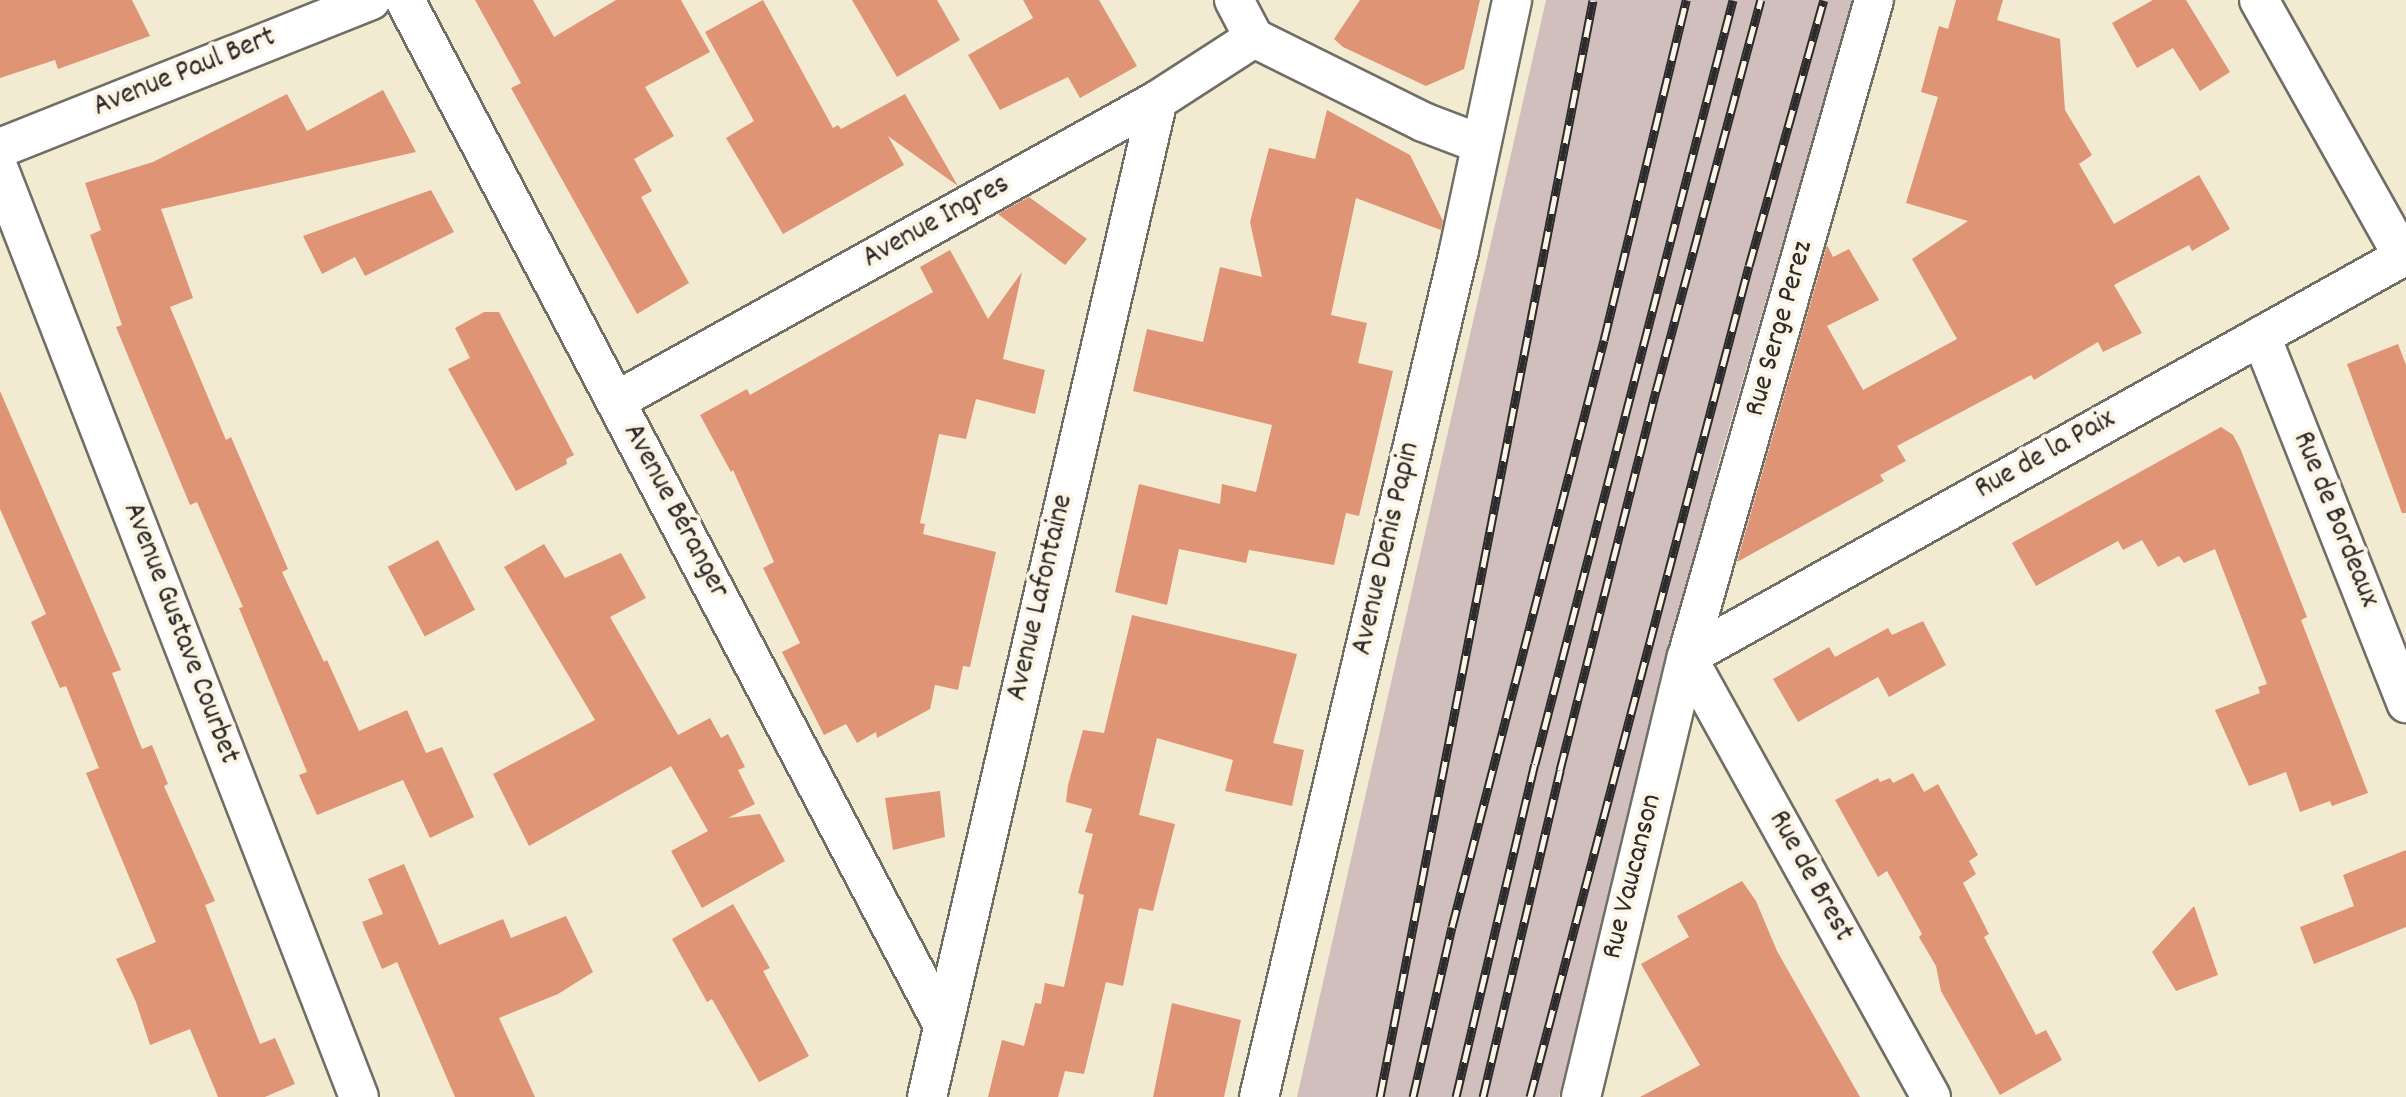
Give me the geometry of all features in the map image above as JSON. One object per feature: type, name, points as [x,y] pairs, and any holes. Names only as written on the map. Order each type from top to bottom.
[{"type":"street","name":"Avenue Paul Bert","points":[[0,148],[371,0]]},
{"type":"street","name":"Avenue Béranger","points":[[405,0],[943,1025]]},
{"type":"street","points":[[1234,0],[1254,38],[1423,122],[1481,144]]},
{"type":"street","name":"Avenue Denis Papin","points":[[1259,1097],[1512,0]]},
{"type":"street","name":"Rue Serge Perez","points":[[1687,657],[1874,0]]},
{"type":"street","points":[[2259,0],[2404,256]]},
{"type":"street","name":"Avenue Ingres","points":[[616,401],[1158,100],[1254,38]]},
{"type":"street","name":"Avenue Lafontaine","points":[[927,1097],[1158,100]]},
{"type":"street","name":"Avenue Gustave Courbet","points":[[0,172],[359,1097]]},
{"type":"street","name":"Rue de la Paix","points":[[1687,657],[2404,256]]},
{"type":"street","name":"Rue de Bordeaux","points":[[2261,336],[2406,703]]},
{"type":"street","name":"Rue Vaucanson","points":[[1581,1097],[1687,657]]},
{"type":"street","name":"Rue de Brest","points":[[1687,657],[1931,1097]]},
{"type":"shaded area","points":[[1546,0],[1853,0],[1719,462],[1559,1097],[1297,1097]]},
{"type":"building","points":[[0,0],[132,0],[150,36],[58,69],[55,60],[0,78]]},
{"type":"building","points":[[475,0],[533,0],[554,37],[616,0],[681,0],[710,52],[645,87],[674,136],[634,159],[652,191],[641,197],[689,283],[637,314],[511,88],[521,83]]},
{"type":"building","points":[[763,0],[833,128],[838,125],[841,129],[905,94],[958,186],[888,136],[904,165],[783,234],[726,138],[754,121],[705,32]]},
{"type":"building","points":[[852,0],[937,0],[960,40],[897,77]]},
{"type":"building","points":[[1023,0],[1099,0],[1137,66],[1080,98],[1068,77],[1000,110],[968,55],[1033,18]]},
{"type":"building","points":[[1360,0],[1480,0],[1464,69],[1426,86],[1343,47],[1334,39]]},
{"type":"building","points":[[1956,0],[2003,0],[1997,20],[2060,39],[2065,110],[2092,155],[2079,164],[2114,224],[2199,175],[2230,229],[2192,251],[2189,245],[2114,285],[2142,333],[2103,352],[2098,342],[2034,380],[2031,375],[1897,446],[1906,461],[1880,475],[1884,481],[1737,562],[1827,245],[1833,257],[1849,249],[1879,300],[1827,326],[1863,390],[1957,339],[1912,259],[1968,221],[1906,203],[1938,97],[1921,92],[1939,26],[1948,29]]},
{"type":"building","points":[[2153,0],[2186,0],[2230,72],[2200,91],[2173,48],[2137,68],[2112,23]]},
{"type":"building","points":[[383,90],[416,152],[161,209],[193,298],[170,307],[226,440],[231,437],[288,569],[282,572],[359,731],[407,710],[426,753],[442,747],[474,817],[430,838],[403,780],[317,815],[299,775],[307,772],[239,608],[243,607],[197,502],[190,505],[116,327],[122,325],[90,235],[101,230],[85,183],[153,162],[287,94],[307,131]]},
{"type":"building","points":[[1327,110],[1410,155],[1443,221],[1441,230],[1356,198],[1331,315],[1367,323],[1358,363],[1393,371],[1359,516],[1346,513],[1334,565],[1249,550],[1246,563],[1179,549],[1167,605],[1115,592],[1139,484],[1220,504],[1222,484],[1256,492],[1272,425],[1133,391],[1147,329],[1203,342],[1220,267],[1262,277],[1250,222],[1269,148],[1315,159]]},
{"type":"building","points":[[431,190],[454,232],[365,276],[355,257],[322,274],[303,236]]},
{"type":"building","points":[[1029,197],[1087,239],[1065,265],[998,214]]},
{"type":"building","points":[[950,250],[988,319],[1022,272],[1003,359],[1045,370],[1035,414],[976,399],[966,439],[939,434],[920,523],[925,524],[923,534],[996,552],[970,667],[963,666],[958,690],[935,685],[930,709],[877,738],[876,732],[857,743],[846,724],[824,735],[782,652],[800,643],[763,568],[774,562],[733,470],[731,472],[700,415],[747,389],[750,395],[933,292],[920,267]]},
{"type":"building","points":[[484,312],[499,312],[574,455],[566,459],[567,464],[516,491],[448,369],[470,358],[455,328]]},
{"type":"building","points":[[2398,344],[2406,365],[2406,513],[2402,513],[2347,364]]},
{"type":"building","points":[[0,391],[121,670],[112,673],[142,749],[152,745],[168,784],[164,786],[215,901],[205,905],[260,1044],[275,1038],[295,1084],[265,1097],[218,1097],[190,1029],[150,1045],[136,1002],[116,959],[156,942],[86,773],[99,768],[66,686],[60,688],[31,622],[46,614],[0,509]]},
{"type":"building","points":[[2221,427],[2233,435],[2240,448],[2307,617],[2301,620],[2368,793],[2332,806],[2330,801],[2300,812],[2286,772],[2249,786],[2215,710],[2260,693],[2258,687],[2267,684],[2215,549],[2184,563],[2179,556],[2158,567],[2142,540],[2123,550],[2118,541],[2036,586],[2012,543]]},
{"type":"building","points":[[438,540],[475,610],[425,637],[388,567]]},
{"type":"building","points":[[544,544],[565,578],[621,553],[646,598],[610,617],[678,735],[710,718],[721,738],[728,734],[745,767],[738,770],[755,804],[728,818],[760,814],[785,861],[702,908],[671,851],[708,831],[671,766],[529,846],[493,774],[595,720],[504,567]]},
{"type":"building","points":[[1132,615],[1297,654],[1273,743],[1304,750],[1292,806],[1225,791],[1233,760],[1157,738],[1139,815],[1175,824],[1153,911],[1139,908],[1123,986],[1106,982],[1084,1074],[1065,1071],[1058,1097],[988,1097],[1002,1040],[1024,1046],[1035,1003],[1041,1004],[1045,983],[1064,987],[1084,895],[1078,893],[1093,834],[1085,832],[1092,809],[1066,802],[1068,785],[1083,730],[1104,733]]},
{"type":"building","points":[[1923,621],[1946,665],[1889,697],[1878,677],[1798,722],[1773,679],[1829,647],[1835,657],[1888,628],[1892,635]]},
{"type":"building","points":[[1913,773],[1924,792],[1938,784],[1978,855],[1969,861],[1976,874],[1963,883],[1989,934],[1984,937],[2036,1035],[2046,1030],[2062,1060],[2000,1095],[1941,991],[1936,966],[1919,937],[1922,934],[1887,871],[1878,877],[1835,800],[1878,778],[1880,782],[1890,778],[1893,783]]},
{"type":"building","points":[[940,791],[945,837],[893,850],[885,798]]},
{"type":"building","points":[[2406,850],[2406,927],[2314,964],[2300,927],[2354,906],[2343,875]]},
{"type":"building","points":[[404,864],[439,945],[503,919],[511,938],[566,916],[593,972],[558,994],[499,1018],[535,1097],[455,1097],[397,962],[382,969],[362,922],[383,914],[368,879]]},
{"type":"building","points":[[1742,881],[1756,901],[1777,951],[1860,1097],[1640,1097],[1700,1065],[1641,964],[1689,937],[1677,916]]},
{"type":"building","points":[[733,904],[770,968],[763,971],[809,1056],[759,1082],[712,999],[707,1002],[672,939]]},
{"type":"building","points":[[2194,906],[2218,975],[2176,991],[2152,952]]},
{"type":"building","points":[[1172,1003],[1241,1020],[1224,1097],[1153,1097]]},
{"type":"railway","points":[[1380,1097],[1593,0]]},
{"type":"railway","points":[[1413,1097],[1452,927],[1604,340],[1686,0]]},
{"type":"railway","points":[[1456,1097],[1535,764],[1733,0]]},
{"type":"railway","points":[[1483,1097],[1560,770],[1656,391],[1761,0]]},
{"type":"railway","points":[[1530,1097],[1749,266],[1824,0]]}]
